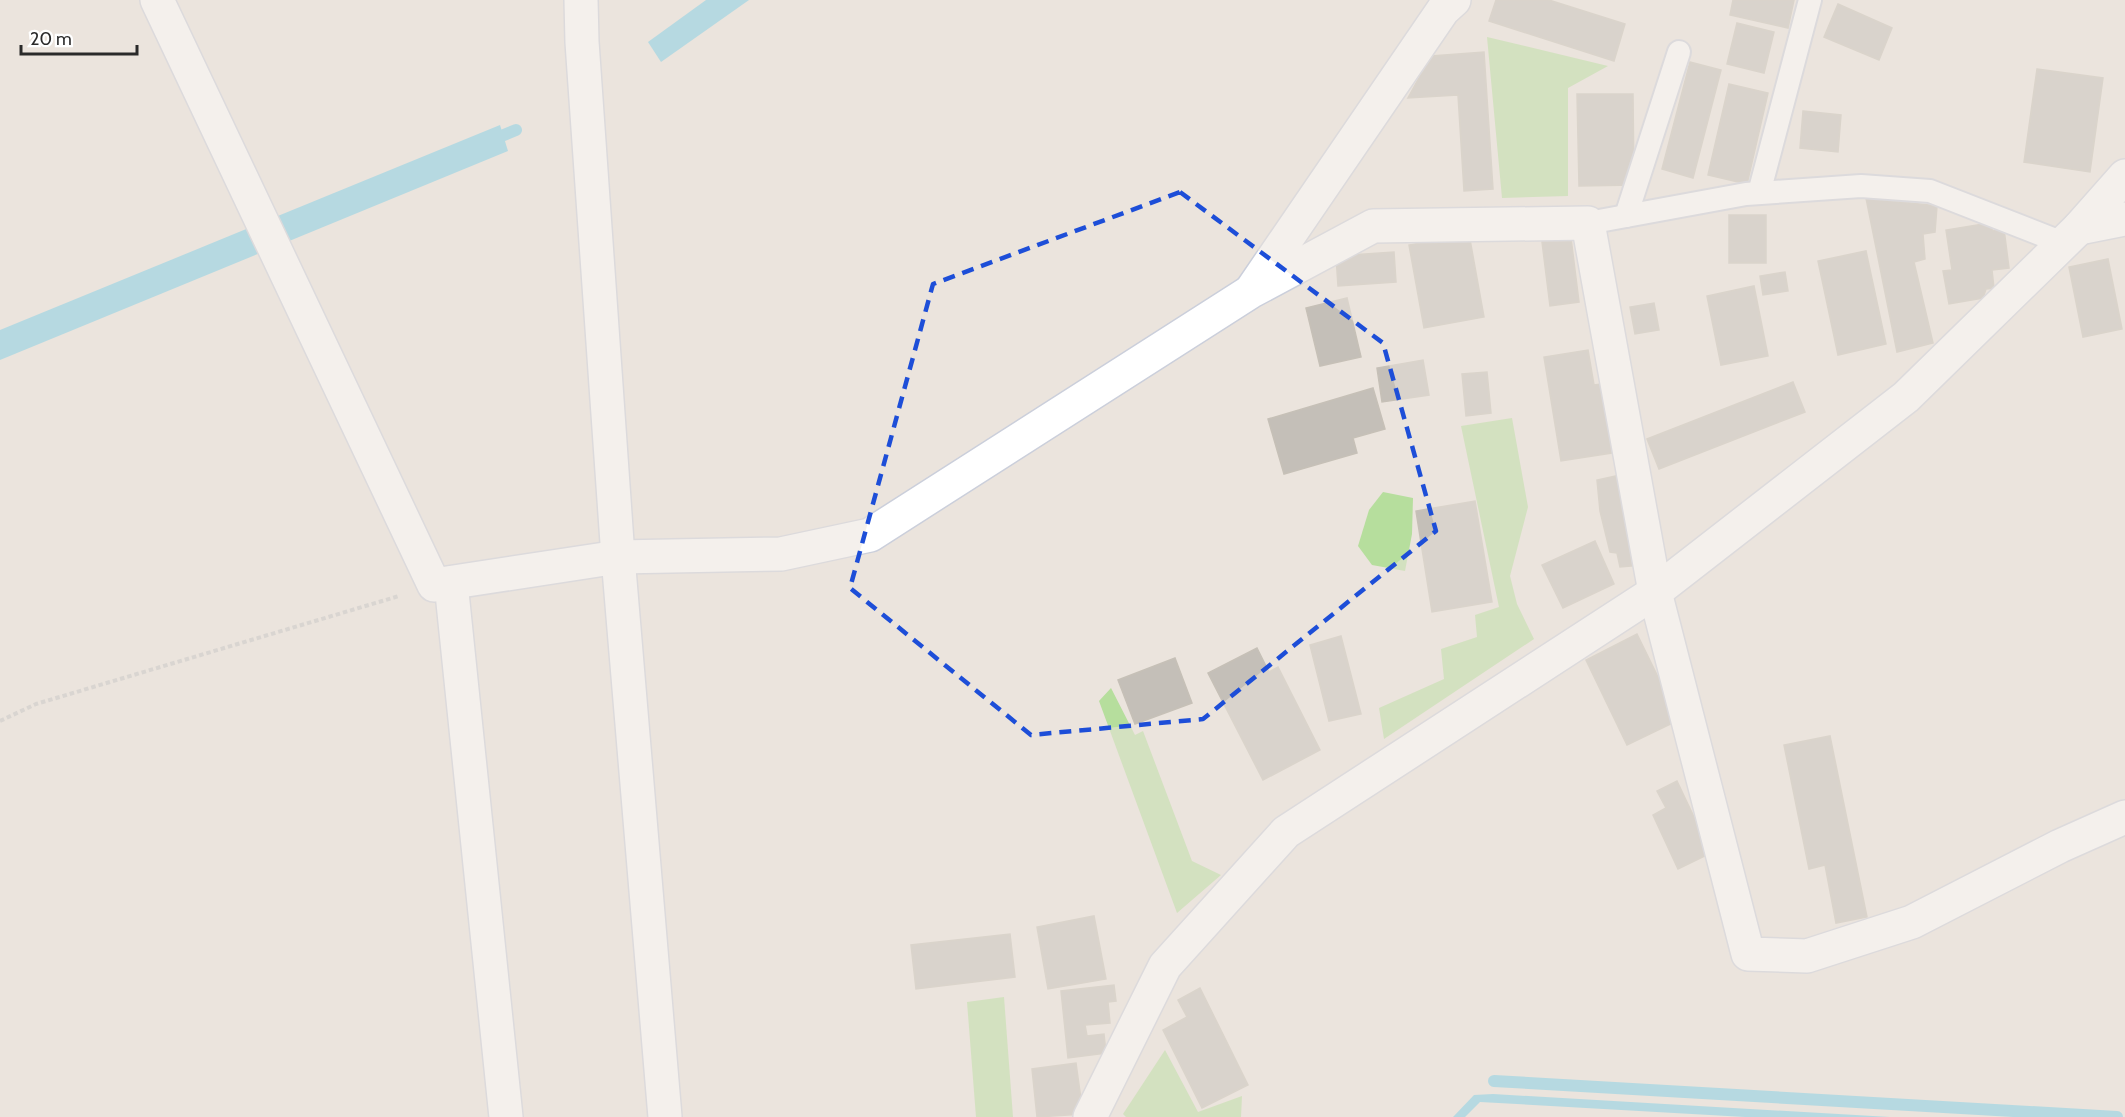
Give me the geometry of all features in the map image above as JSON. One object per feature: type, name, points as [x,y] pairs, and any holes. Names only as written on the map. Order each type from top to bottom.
[{"type":"street","points":[[157,0],[443,584],[506,1117]]},
{"type":"street","points":[[581,0],[618,557],[664,1117]]},
{"type":"street","points":[[1250,292],[1437,20],[1454,0]]},
{"type":"street","points":[[1090,1117],[1165,966],[1286,832],[1655,592],[1906,397],[2071,236],[2125,176]]},
{"type":"street","points":[[2071,236],[2125,219]]},
{"type":"street","points":[[443,584],[618,557],[781,554],[870,535],[1250,292],[1373,226],[1588,223],[1655,592],[1748,954],[1807,956],[1912,922],[2060,846],[2125,817]]},
{"type":"lane","points":[[1759,193],[1810,0]]},
{"type":"lane","points":[[1626,216],[1679,52]]},
{"type":"lane","points":[[1588,223],[1759,193],[1861,186],[1930,191],[2071,236]]},
{"type":"path","points":[[0,721],[36,704],[443,584]]},
{"type":"highlighted area","points":[[1180,192],[1383,343],[1436,531],[1203,719],[1031,735],[850,588],[933,284]]},
{"type":"green space","points":[[1487,37],[1608,66],[1568,88],[1568,196],[1502,198]]},
{"type":"green space","points":[[1512,418],[1528,507],[1510,576],[1517,604],[1534,639],[1384,739],[1379,708],[1444,679],[1441,649],[1477,637],[1475,615],[1499,607],[1461,426]]},
{"type":"green space","points":[[1383,492],[1413,498],[1412,534],[1405,571],[1372,565],[1358,546],[1369,510]]},
{"type":"green space","points":[[1111,688],[1135,735],[1143,731],[1192,861],[1221,875],[1177,913],[1099,701]]},
{"type":"green space","points":[[1004,997],[1013,1117],[976,1117],[967,1002]]},
{"type":"green space","points":[[1165,1050],[1198,1112],[1242,1096],[1241,1117],[1126,1117],[1123,1114]]},
{"type":"water","points":[[706,0],[749,0],[661,62],[648,42]]},
{"type":"water","points":[[500,125],[508,151],[0,360],[0,330]]},
{"type":"water","points":[[1493,1094],[1890,1117],[1745,1117],[1480,1102],[1465,1117],[1453,1117],[1474,1095]]},
{"type":"building","points":[[1496,0],[1549,0],[1625,24],[1614,61],[1489,21]]},
{"type":"building","points":[[1733,0],[1794,0],[1788,28],[1730,15]]},
{"type":"building","points":[[1838,4],[1892,28],[1879,60],[1824,37]]},
{"type":"building","points":[[1737,23],[1774,32],[1764,73],[1727,64]]},
{"type":"building","points":[[1484,52],[1493,189],[1464,191],[1458,95],[1408,98],[1431,56]]},
{"type":"building","points":[[1690,62],[1721,70],[1693,178],[1662,169]]},
{"type":"building","points":[[2037,69],[2103,78],[2090,172],[2024,162]]},
{"type":"building","points":[[1729,84],[1768,93],[1747,184],[1708,175]]},
{"type":"building","points":[[1577,94],[1633,94],[1634,185],[1579,186]]},
{"type":"building","points":[[1803,111],[1841,115],[1838,152],[1800,148]]},
{"type":"building","points":[[1866,198],[1937,206],[1935,232],[1923,234],[1925,259],[1914,262],[1933,343],[1897,352]]},
{"type":"building","points":[[1729,215],[1766,215],[1766,263],[1729,263]]},
{"type":"building","points":[[1989,223],[1993,231],[2004,229],[2009,268],[1992,270],[1994,288],[1986,289],[1983,298],[1949,304],[1943,271],[1952,270],[1946,230]]},
{"type":"building","points":[[1469,234],[1484,317],[1424,328],[1409,245]]},
{"type":"building","points":[[1571,238],[1579,302],[1550,306],[1542,242]]},
{"type":"building","points":[[1866,251],[1886,344],[1838,355],[1818,261]]},
{"type":"building","points":[[1394,252],[1396,282],[1338,286],[1336,256]]},
{"type":"building","points":[[2108,259],[2122,329],[2083,337],[2069,267]]},
{"type":"building","points":[[1785,272],[1788,291],[1763,295],[1760,276]]},
{"type":"building","points":[[1754,286],[1768,356],[1721,365],[1707,296]]},
{"type":"building","points":[[1347,298],[1361,357],[1320,366],[1306,308]]},
{"type":"building","points":[[1654,303],[1659,330],[1635,334],[1630,307]]},
{"type":"building","points":[[1588,350],[1594,385],[1608,383],[1618,452],[1561,461],[1544,357]]},
{"type":"building","points":[[1423,360],[1429,395],[1382,402],[1377,368]]},
{"type":"building","points":[[1487,372],[1491,413],[1466,416],[1462,374]]},
{"type":"building","points":[[1793,382],[1805,412],[1659,469],[1647,439]]},
{"type":"building","points":[[1373,388],[1385,429],[1353,438],[1357,453],[1284,474],[1268,419]]},
{"type":"building","points":[[1625,474],[1642,565],[1620,567],[1617,553],[1610,552],[1600,511],[1597,480]]},
{"type":"building","points":[[1475,501],[1492,602],[1432,612],[1416,511]]},
{"type":"building","points":[[1595,541],[1614,584],[1563,608],[1542,565]]},
{"type":"building","points":[[1637,634],[1679,720],[1627,745],[1586,660]]},
{"type":"building","points":[[1341,636],[1361,714],[1329,721],[1310,645]]},
{"type":"building","points":[[1257,648],[1269,672],[1278,667],[1320,750],[1263,780],[1208,673]]},
{"type":"building","points":[[1175,658],[1192,703],[1135,724],[1118,680]]},
{"type":"building","points":[[1830,736],[1867,917],[1836,923],[1825,865],[1809,869],[1784,745]]},
{"type":"building","points":[[1677,781],[1711,853],[1678,869],[1653,815],[1666,808],[1657,791]]},
{"type":"building","points":[[1094,916],[1106,979],[1048,989],[1037,927]]},
{"type":"building","points":[[1010,934],[1015,977],[916,989],[911,945]]},
{"type":"building","points":[[1114,985],[1116,1001],[1108,1002],[1110,1023],[1085,1025],[1087,1036],[1104,1034],[1106,1053],[1068,1058],[1061,991]]},
{"type":"building","points":[[1200,988],[1248,1085],[1202,1108],[1163,1030],[1187,1017],[1178,1000]]},
{"type":"building","points":[[1076,1063],[1083,1114],[1037,1117],[1032,1069]]},
{"type":"waterway","points":[[489,141],[516,130]]},
{"type":"waterway","points":[[1494,1081],[2117,1117]]}]
